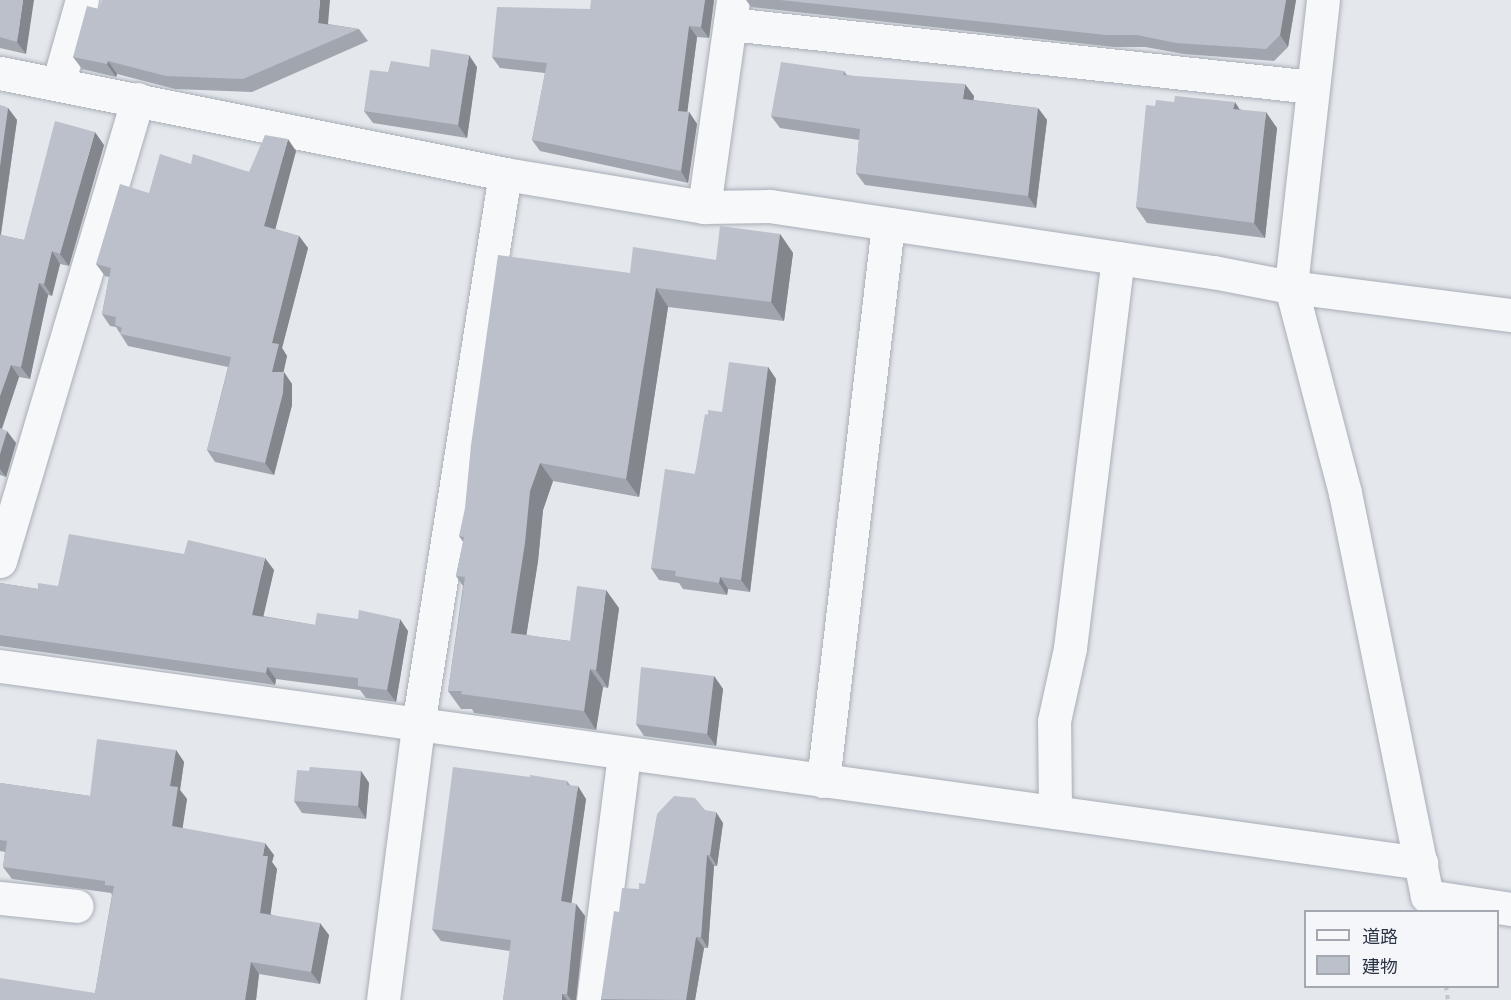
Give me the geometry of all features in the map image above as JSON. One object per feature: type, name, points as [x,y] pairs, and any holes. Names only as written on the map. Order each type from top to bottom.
[{"type":"street","points":[[58,84],[82,0]]},
{"type":"street","points":[[1323,0],[1291,287],[1345,493],[1427,896],[1511,909]]},
{"type":"street","points":[[704,207],[731,12],[1313,87]]},
{"type":"street","points":[[0,73],[505,174],[704,207],[770,206],[1118,258],[1291,287],[1511,315]]},
{"type":"street","points":[[0,561],[138,99]]},
{"type":"street","points":[[383,1000],[418,725],[505,174]]},
{"type":"street","points":[[823,781],[888,224]]},
{"type":"street","points":[[1055,812],[1054,720],[1071,648],[1118,258]]},
{"type":"street","points":[[0,666],[1420,863]]},
{"type":"street","points":[[593,1000],[624,754]]},
{"type":"street","points":[[0,898],[77,906]]},
{"type":"building","points":[[0,0],[23,0],[17,42],[0,37]]},
{"type":"building","points":[[102,0],[320,0],[318,23],[359,29],[243,79],[166,76],[108,61],[107,64],[73,57],[87,6],[99,9]]},
{"type":"building","points":[[591,0],[705,0],[701,27],[689,26],[678,111],[689,112],[681,171],[532,140],[547,63],[492,57],[497,7],[590,9]]},
{"type":"building","points":[[780,0],[1286,0],[1280,35],[1266,49],[1176,43],[1137,35],[1106,35]]},
{"type":"building","points":[[431,49],[469,55],[458,125],[364,111],[370,70],[388,72],[391,61],[429,67]]},
{"type":"building","points":[[781,62],[844,71],[843,75],[965,84],[963,99],[1038,108],[1028,196],[856,173],[860,129],[771,116]]},
{"type":"building","points":[[1175,96],[1235,102],[1233,109],[1266,112],[1254,223],[1136,207],[1146,105],[1155,106],[1156,100],[1174,102]]},
{"type":"building","points":[[0,105],[8,108],[0,166]]},
{"type":"building","points":[[55,121],[95,132],[60,254],[52,251],[44,284],[39,283],[21,367],[11,365],[0,396],[0,235],[24,240]]},
{"type":"building","points":[[265,135],[288,139],[264,226],[299,236],[272,343],[279,344],[272,372],[284,372],[283,393],[265,463],[207,450],[231,357],[120,334],[122,328],[115,325],[116,317],[102,314],[111,268],[96,264],[120,184],[149,193],[160,154],[191,164],[193,154],[249,172]]},
{"type":"building","points":[[720,226],[780,234],[771,302],[656,288],[626,479],[540,463],[530,491],[525,543],[511,633],[570,641],[577,586],[606,590],[596,670],[590,669],[584,711],[461,694],[462,691],[448,691],[465,577],[456,576],[464,537],[459,536],[465,508],[471,445],[498,255],[630,273],[633,247],[716,260]]},
{"type":"building","points":[[729,362],[768,367],[741,580],[720,577],[719,583],[675,576],[676,571],[651,568],[665,469],[695,474],[705,414],[708,415],[708,410],[722,412]]},
{"type":"building","points":[[0,428],[7,431],[0,454]]},
{"type":"building","points":[[69,534],[184,554],[188,540],[265,558],[252,615],[315,625],[317,613],[358,619],[359,610],[400,619],[387,690],[358,686],[358,678],[267,667],[266,673],[0,635],[0,583],[38,589],[38,583],[58,586]]},
{"type":"building","points":[[641,667],[714,676],[707,734],[636,724]]},
{"type":"building","points":[[97,739],[176,750],[170,786],[178,787],[172,826],[265,843],[263,856],[268,856],[260,913],[320,923],[311,972],[251,962],[245,1000],[0,1000],[0,978],[95,993],[114,886],[105,885],[105,881],[3,867],[7,841],[0,840],[0,783],[90,796]]},
{"type":"building","points":[[310,767],[361,771],[358,806],[294,801],[297,770],[309,771]]},
{"type":"building","points":[[453,767],[530,777],[530,775],[567,781],[567,785],[578,786],[561,901],[576,904],[567,994],[562,994],[562,1000],[503,1000],[511,940],[432,929]]},
{"type":"building","points":[[674,796],[695,798],[705,810],[716,812],[710,855],[707,855],[701,937],[696,937],[686,1000],[601,999],[614,911],[619,912],[622,888],[639,889],[639,883],[645,884],[657,814]]}]
